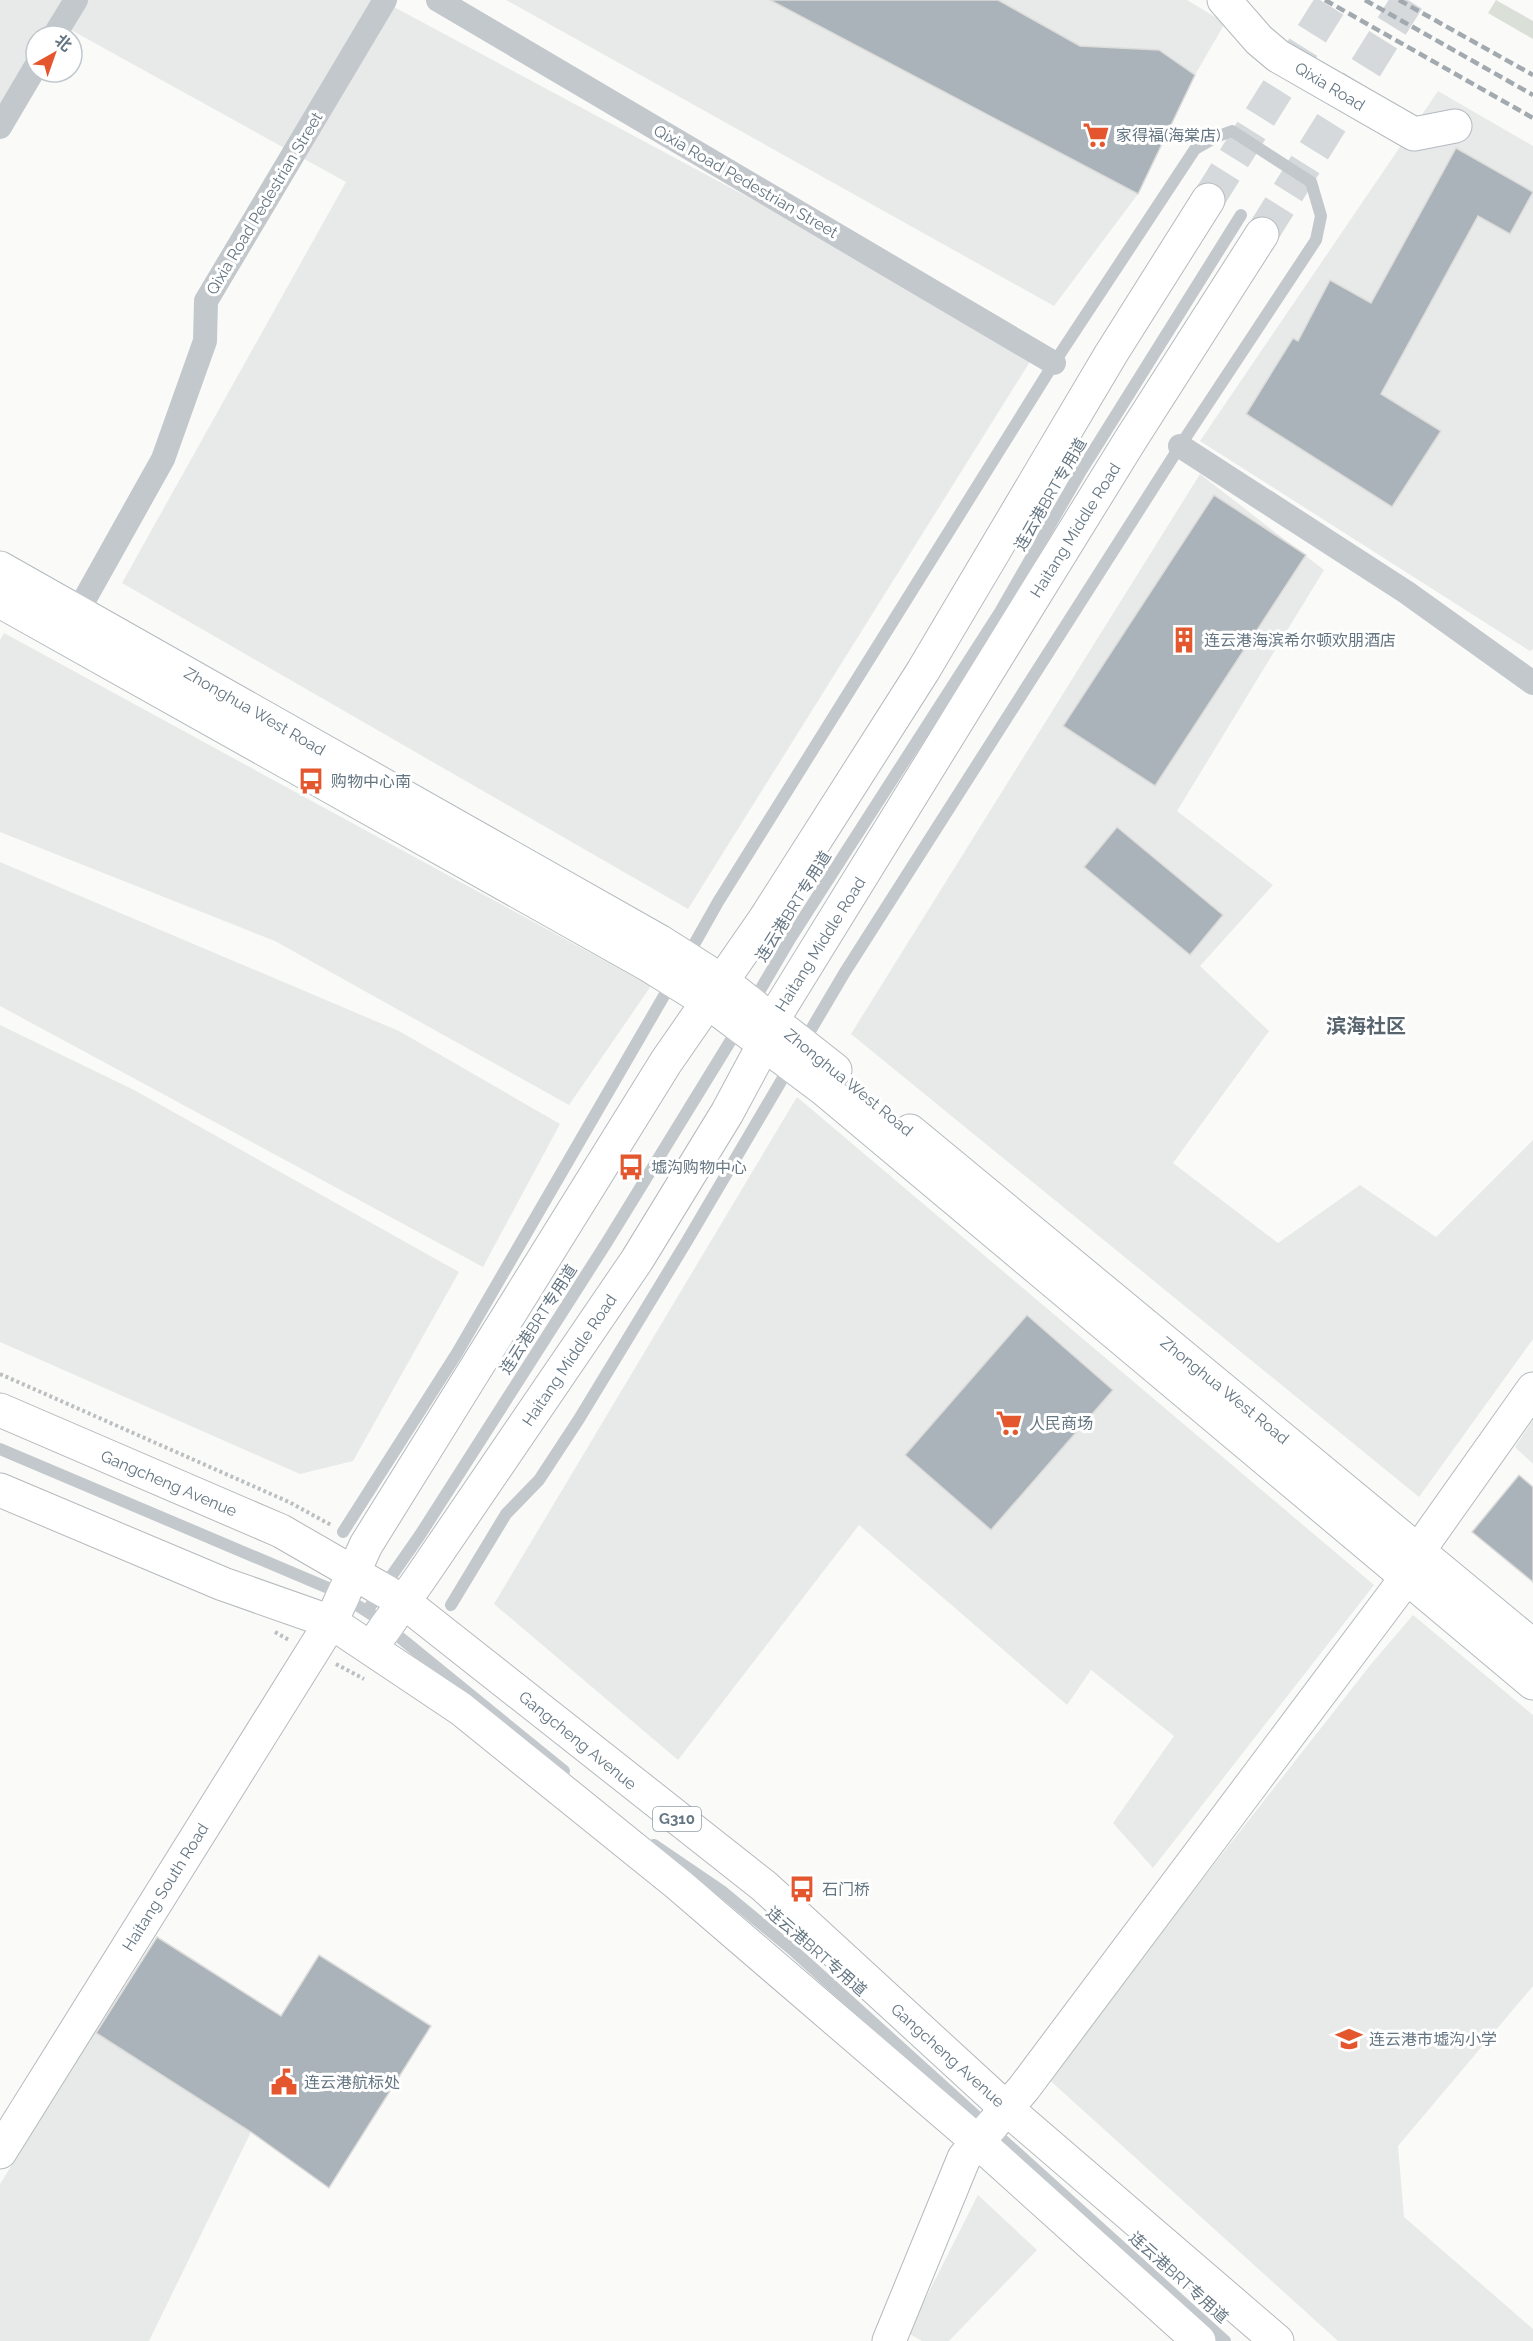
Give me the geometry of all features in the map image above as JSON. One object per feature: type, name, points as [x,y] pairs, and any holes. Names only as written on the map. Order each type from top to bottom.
[{"type":"main road","name":"Qixia Road","points":[[1224,0],[1259,40],[1278,56],[1362,106],[1414,134],[1455,126]]},
{"type":"main road","points":[[367,1608],[373,1535],[659,1072],[765,919],[923,671],[1111,354],[1208,200]]},
{"type":"main road","name":"Haitang Middle Road","points":[[367,1608],[637,1260],[727,1113],[757,1024],[1131,440],[1252,224]]},
{"type":"main road","name":"Zhonghua West Road","points":[[0,568],[547,876],[715,991],[796,1054],[1413,1564],[1533,1646]]},
{"type":"main road","points":[[0,601],[680,969]]},
{"type":"main road","points":[[890,2341],[964,2158],[992,2127],[1413,1564],[1533,1389]]},
{"type":"main road","name":"Gangcheng Avenue","points":[[0,1410],[280,1531],[367,1608],[461,1708],[679,1885],[992,2127],[1277,2341]]},
{"type":"main road","name":"Gangcheng Avenue","points":[[0,1490],[223,1584],[367,1608],[764,1886],[1199,2341]]},
{"type":"main road","points":[[1413,1564],[1533,1683]]},
{"type":"main road","name":"Haitang South Road","points":[[0,2152],[312,1652],[367,1608]]},
{"type":"street","points":[[61,24],[76,0]]},
{"type":"street","name":"Qixia Road Pedestrian Street","points":[[78,611],[163,459],[204,341],[206,301],[385,0]]},
{"type":"street","name":"Qixia Road Pedestrian Street","points":[[438,0],[1054,363]]},
{"type":"street","points":[[0,127],[25,84]]},
{"type":"street","points":[[1180,446],[1406,592],[1533,683]]},
{"type":"lane","points":[[343,1532],[457,1353],[725,892],[1054,363],[1195,149],[1232,131],[1311,182],[1321,216],[1316,240],[1180,446],[844,972],[687,1241],[579,1419],[539,1480],[506,1514],[452,1605]]},
{"type":"lane","points":[[0,1449],[367,1608],[574,1779]]},
{"type":"lane","name":"连云港BRT专用道","points":[[648,1840],[723,1892],[795,1952],[992,2127],[1225,2341]]},
{"type":"path","points":[[273,1631],[374,1684]]},
{"type":"shaded area","points":[[0,0],[381,0],[1036,352],[688,909],[122,583],[346,182],[84,37],[84,24],[60,24],[53,20],[50,24],[24,24],[24,65],[0,104]]},
{"type":"shaded area","points":[[506,0],[770,0],[1138,194],[1054,306]]},
{"type":"shaded area","points":[[998,0],[1187,0],[1225,23],[1195,75],[1159,50],[1080,46]]},
{"type":"shaded area","points":[[1496,0],[1533,21],[1533,39],[1488,13]]},
{"type":"shaded area","points":[[1438,91],[1533,146],[1533,649],[1530,651],[1200,441]]},
{"type":"shaded area","points":[[1200,474],[1324,570],[1177,811],[1273,885],[1200,966],[1269,1031],[1173,1163],[1278,1243],[1360,1185],[1436,1237],[1533,1140],[1533,1339],[1419,1497],[851,1034]]},
{"type":"shaded area","points":[[4,633],[651,986],[569,1105],[275,941],[0,832],[0,640]]},
{"type":"shaded area","points":[[0,862],[399,1031],[560,1124],[483,1267],[0,1006]]},
{"type":"shaded area","points":[[0,1025],[134,1090],[459,1272],[353,1461],[300,1474],[0,1342]]},
{"type":"shaded area","points":[[797,1097],[1374,1585],[1153,1868],[1113,1823],[1174,1736],[1091,1670],[1067,1705],[859,1525],[678,1760],[494,1604]]},
{"type":"shaded area","points":[[1533,1420],[1533,1464],[1515,1447]]},
{"type":"shaded area","name":"连云港市墟沟小学","points":[[1413,1615],[1533,1715],[1533,1986],[1398,2146],[1404,2217],[1533,2329],[1533,2341],[1338,2341],[1045,2076],[1372,1663]]},
{"type":"shaded area","points":[[94,2032],[251,2132],[149,2341],[0,2341],[0,2184]]},
{"type":"shaded area","points":[[978,2195],[1037,2250],[949,2341],[922,2341],[908,2333]]},
{"type":"building","name":"家得福(海棠店)","points":[[770,0],[998,0],[1080,46],[1159,50],[1195,75],[1138,194]]},
{"type":"building","points":[[1456,148],[1533,192],[1510,234],[1478,216],[1381,394],[1441,431],[1392,507],[1246,414],[1293,338],[1298,341],[1330,280],[1371,303]]},
{"type":"building","name":"连云港海滨希尔顿欢朋酒店","points":[[1214,495],[1306,555],[1155,786],[1063,726]]},
{"type":"building","points":[[1117,827],[1223,915],[1190,955],[1084,867]]},
{"type":"building","name":"人民商场","points":[[1027,1315],[1113,1390],[991,1530],[905,1455]]},
{"type":"building","points":[[1519,1475],[1533,1487],[1533,1582],[1472,1532]]},
{"type":"building","name":"连云港航标处","points":[[157,1937],[281,2016],[319,1955],[431,2026],[329,2188],[251,2132],[96,2033]]},
{"type":"tunnel","points":[[1208,200],[1333,0]]},
{"type":"tunnel","points":[[1262,234],[1408,0]]},
{"type":"railway","points":[[1325,0],[1533,118]]},
{"type":"railway","points":[[1365,0],[1533,95]]},
{"type":"railway","points":[[1399,0],[1533,75]]},
{"type":"place","name":"家得福(海棠店)","points":[[1096,135]]},
{"type":"place","name":"连云港海滨希尔顿欢朋酒店","points":[[1184,640]]},
{"type":"place","name":"购物中心南","points":[[311,781]]},
{"type":"place","name":"墟沟购物中心","points":[[631,1167]]},
{"type":"place","name":"人民商场","points":[[1009,1423]]},
{"type":"place","name":"石门桥","points":[[802,1889]]},
{"type":"place","name":"连云港市墟沟小学","points":[[1349,2039]]},
{"type":"place","name":"连云港航标处","points":[[284,2082]]},
{"type":"district","name":"滨海社区","points":[[1366,1026]]}]
